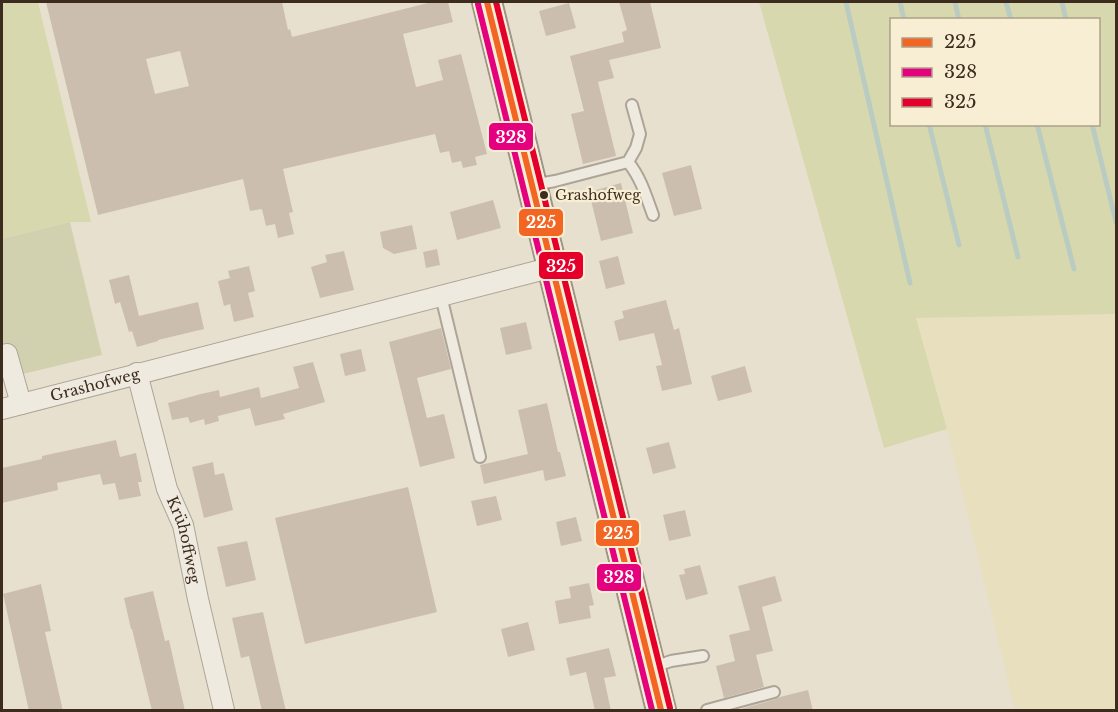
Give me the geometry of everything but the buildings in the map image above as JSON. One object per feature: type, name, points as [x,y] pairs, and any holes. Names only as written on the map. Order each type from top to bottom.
[{"type":"main road","points":[[487,2],[661,711]]},
{"type":"street","name":"Grashofweg","points":[[2,409],[553,267]]},
{"type":"street","points":[[7,354],[21,404]]},
{"type":"street","name":"Krühoffweg","points":[[137,374],[167,489],[183,525],[224,711]]},
{"type":"lane","points":[[532,185],[628,162],[636,148],[639,134],[632,105]]},
{"type":"lane","points":[[628,162],[637,173],[653,215]]},
{"type":"lane","points":[[441,296],[480,457]]},
{"type":"lane","points":[[650,668],[703,656]]},
{"type":"lane","points":[[706,711],[774,692]]},
{"type":"shaded area","points":[[1116,314],[1116,710],[1015,710],[947,429],[915,318]]},
{"type":"green space","points":[[2,2],[38,2],[91,222],[70,222],[2,239]]},
{"type":"green space","points":[[759,2],[1116,2],[1116,314],[916,318],[947,429],[884,448]]},
{"type":"green space","points":[[70,222],[102,355],[2,379],[2,239]]},
{"type":"waterway","points":[[846,2],[910,283]]},
{"type":"waterway","points":[[900,2],[904,18]]},
{"type":"waterway","points":[[955,2],[959,18]]},
{"type":"waterway","points":[[1006,2],[1010,18]]},
{"type":"waterway","points":[[1062,2],[1066,18]]},
{"type":"waterway","points":[[929,126],[959,245]]},
{"type":"waterway","points":[[985,126],[1018,257]]},
{"type":"waterway","points":[[1038,126],[1074,269]]},
{"type":"waterway","points":[[1092,126],[1116,222]]},
{"type":"transit line","name":"225","points":[[487,2],[661,710]]},
{"type":"transit line","name":"325","points":[[496,2],[670,708]]},
{"type":"transit line","name":"328","points":[[478,4],[652,710]]},
{"type":"place","name":"Grashofweg","points":[[544,195]]}]
